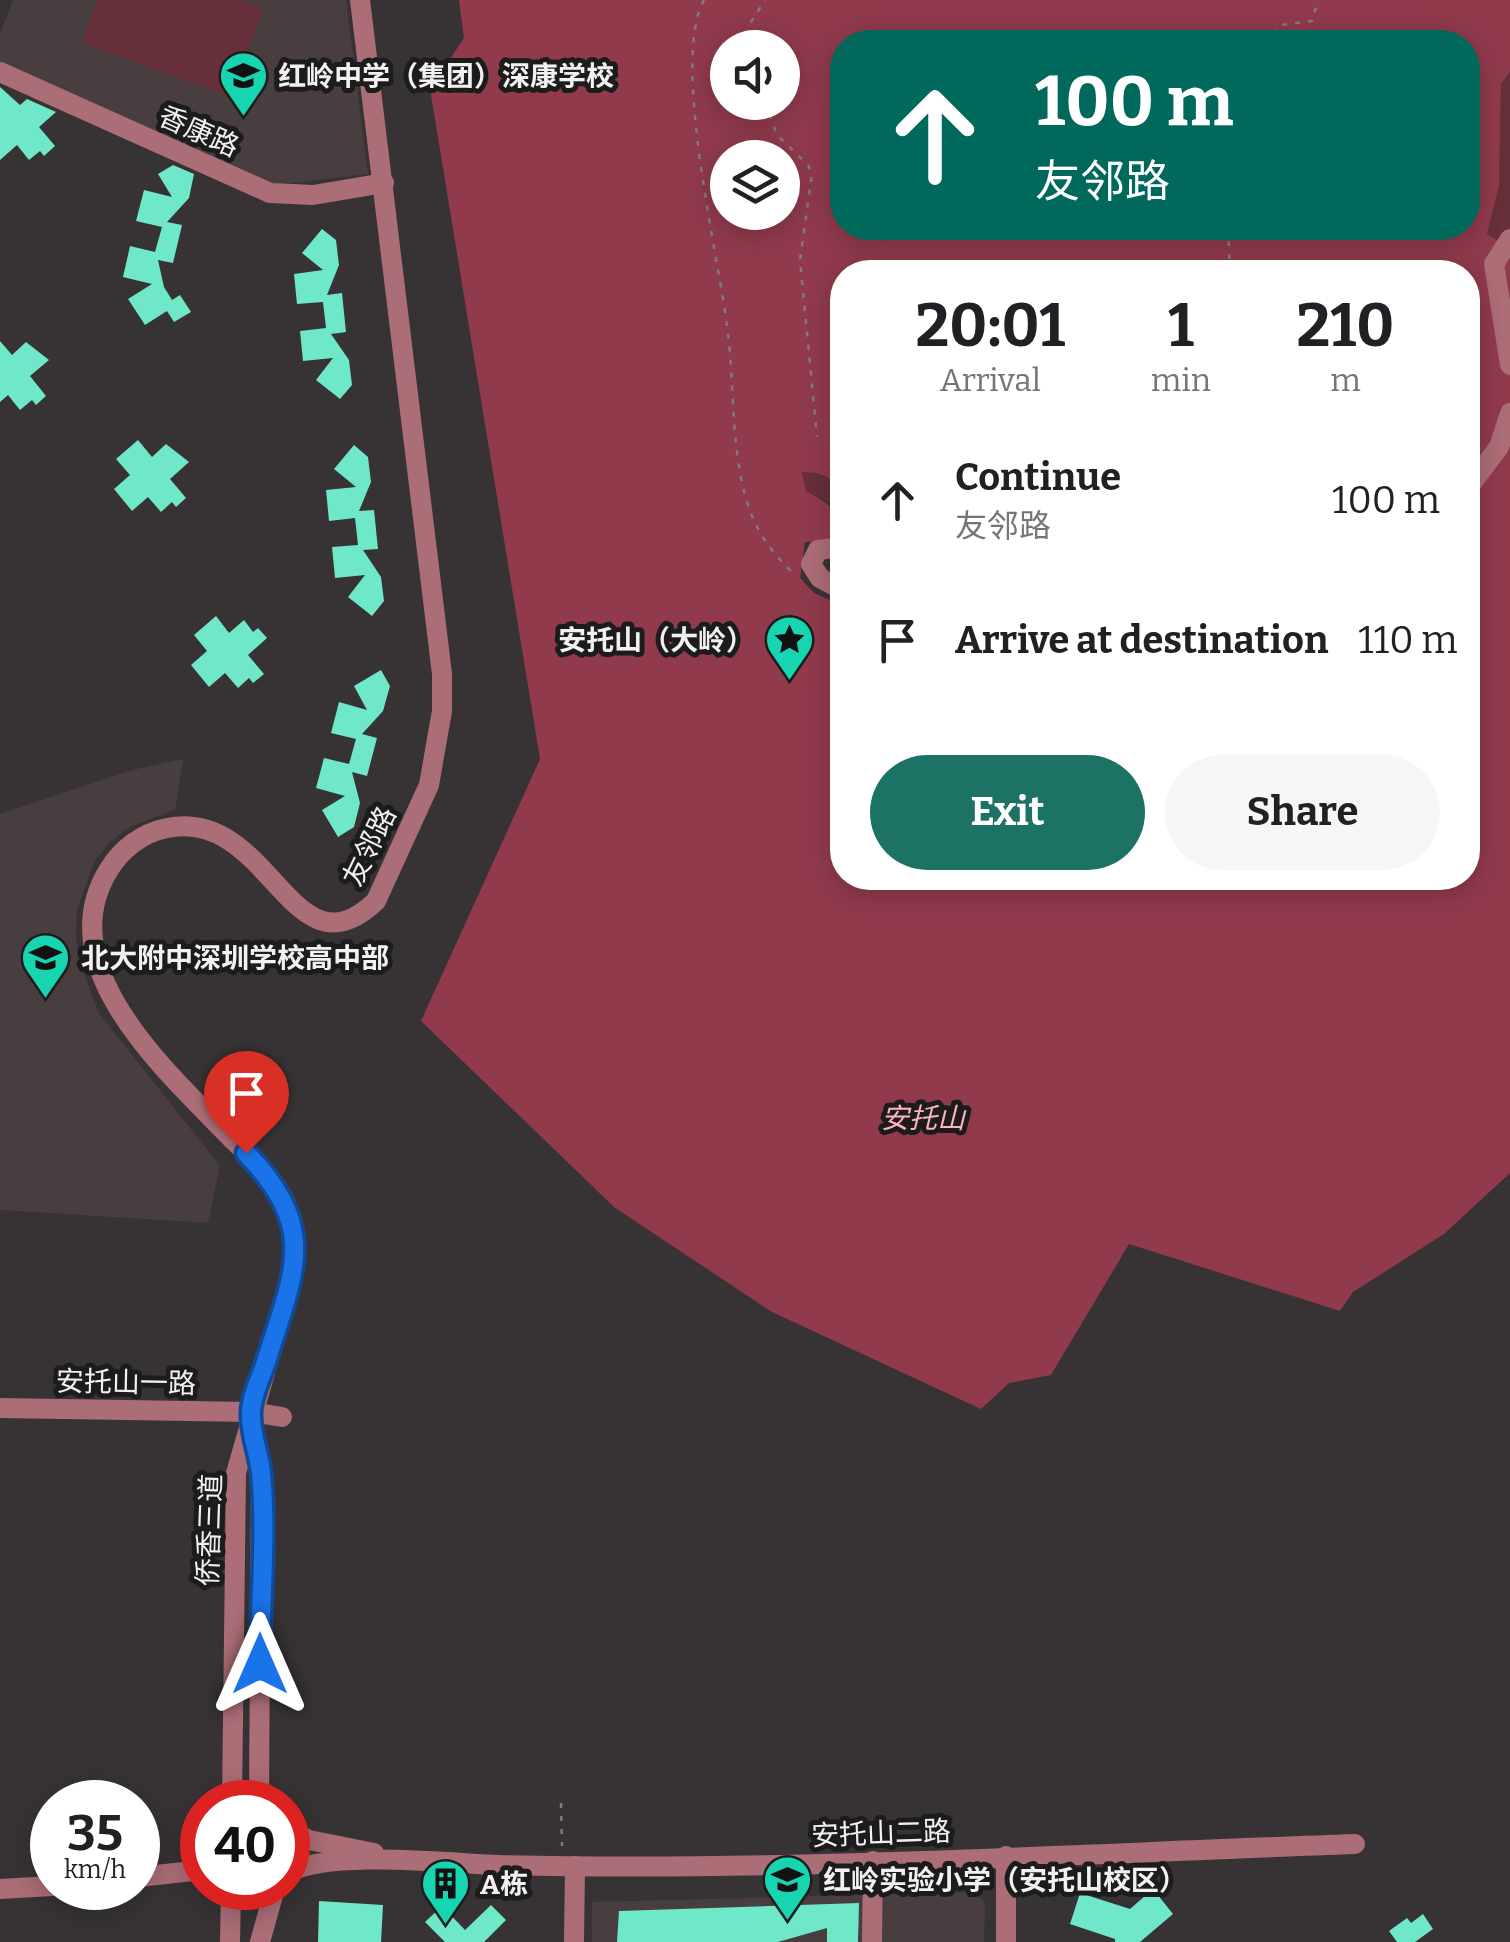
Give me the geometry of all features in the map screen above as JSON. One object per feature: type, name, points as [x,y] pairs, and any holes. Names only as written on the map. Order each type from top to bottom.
[{"type":"street","name":"友邻路","points":[[250,1412],[292,1279],[296,1253],[294,1226],[271,1179],[146,1049],[110,992],[95,959],[94,904],[106,874],[137,840],[157,830],[194,827],[214,830],[245,849],[306,915],[344,921],[361,915],[376,901],[428,784],[442,712],[442,674],[360,0]]},
{"type":"street","name":"香康路","points":[[0,72],[270,193],[314,195],[384,183]]},
{"type":"street","points":[[1510,239],[1494,264],[1510,366]]},
{"type":"street","points":[[1480,473],[1500,447],[1510,412]]},
{"type":"street","points":[[830,548],[818,550],[812,564],[818,575],[830,582]]},
{"type":"street","name":"安托山一路","points":[[0,1408],[250,1412],[282,1417]]},
{"type":"street","name":"侨香三道","points":[[250,1412],[261,1474],[259,1780]]},
{"type":"street","name":"侨香三道","points":[[232,1780],[236,1473],[250,1412]]},
{"type":"street","points":[[310,1840],[410,1861]]},
{"type":"street","name":"安托山二路","points":[[410,1861],[571,1866],[873,1861],[1355,1844]]},
{"type":"street","points":[[1006,1856],[1006,1942]]},
{"type":"street","points":[[310,1865],[410,1861]]},
{"type":"street","points":[[872,1942],[873,1861]]},
{"type":"street","points":[[571,1866],[574,1942]]},
{"type":"street","points":[[0,1889],[30,1887]]},
{"type":"street","points":[[230,1910],[230,1942]]},
{"type":"street","points":[[258,1910],[259,1942]]},
{"type":"street","points":[[259,1942],[268,1910]]},
{"type":"path","points":[[704,0],[696,20],[694,113],[728,331],[740,473],[748,504],[776,556],[793,572],[818,575]]},
{"type":"path","points":[[749,30],[766,0]]},
{"type":"path","points":[[1276,30],[1281,25],[1312,22],[1318,0]]},
{"type":"path","points":[[771,120],[776,134],[808,164],[812,174],[800,260],[817,437]]},
{"type":"path","points":[[561,1803],[560,1837],[571,1866]]},
{"type":"shaded area","name":"红岭中学（集团）深康学校","points":[[13,0],[346,0],[368,174],[276,185],[0,63],[0,34]]},
{"type":"shaded area","points":[[97,0],[240,0],[263,8],[231,97],[82,43]]},
{"type":"shaded area","points":[[1510,72],[1510,249],[1487,235],[1499,186],[1501,84]]},
{"type":"shaded area","points":[[802,472],[830,479],[830,503],[806,491]]},
{"type":"shaded area","name":"北大附中深圳学校高中部","points":[[183,759],[175,810],[129,827],[94,862],[77,910],[76,937],[80,963],[98,1012],[220,1166],[208,1223],[0,1210],[0,814],[132,770]]},
{"type":"shaded area","name":"红岭实验小学（安托山校区）","points":[[973,1892],[985,1902],[984,1942],[592,1942],[592,1902]]},
{"type":"green space","name":"安托山","points":[[459,0],[1510,0],[1510,72],[1501,84],[1499,186],[1487,234],[1510,249],[1510,1173],[1444,1234],[1353,1292],[1340,1311],[1129,1244],[1051,1375],[1009,1383],[981,1409],[772,1312],[614,1207],[421,1021],[540,759],[430,89],[464,38]]},
{"type":"building","points":[[0,87],[20,105],[27,99],[56,112],[39,127],[55,146],[44,156],[40,151],[29,160],[17,145],[0,160]]},
{"type":"building","points":[[173,165],[194,174],[189,198],[167,222],[182,225],[173,263],[158,260],[164,287],[172,300],[180,295],[191,312],[174,322],[167,311],[145,325],[128,299],[152,284],[123,277],[130,246],[155,252],[162,227],[136,221],[144,190],[172,197],[158,174]]},
{"type":"building","points":[[322,229],[336,240],[339,265],[327,295],[342,293],[346,332],[331,334],[349,360],[352,385],[340,399],[316,380],[333,358],[303,361],[300,331],[326,328],[323,302],[297,304],[294,274],[323,270],[302,253]]},
{"type":"building","points":[[0,341],[12,355],[26,342],[49,360],[30,376],[46,396],[36,405],[32,400],[20,410],[8,395],[0,402]]},
{"type":"building","points":[[138,440],[152,457],[166,444],[189,462],[170,479],[186,498],[176,507],[172,502],[161,512],[148,497],[132,511],[114,489],[130,475],[116,459]]},
{"type":"building","points":[[354,445],[368,457],[371,482],[359,511],[374,510],[378,549],[363,550],[381,577],[384,601],[372,616],[348,597],[365,575],[335,578],[332,547],[358,545],[355,518],[329,521],[326,490],[356,487],[334,469]]},
{"type":"building","points":[[216,616],[229,633],[244,620],[253,632],[258,628],[267,638],[248,655],[264,674],[253,683],[249,678],[238,688],[225,673],[209,687],[191,665],[207,651],[194,635]]},
{"type":"building","points":[[381,670],[390,686],[383,711],[362,734],[377,738],[367,776],[352,772],[360,803],[354,827],[338,837],[322,810],[345,796],[316,788],[324,758],[349,764],[356,739],[331,733],[339,702],[367,710],[354,686]]},
{"type":"building","points":[[1153,1889],[1173,1914],[1140,1942],[1115,1942],[1070,1924],[1080,1893],[1130,1909]]},
{"type":"building","points":[[319,1901],[383,1905],[381,1942],[318,1942]]},
{"type":"building","points":[[859,1903],[858,1942],[827,1942],[827,1928],[778,1942],[617,1942],[619,1911]]},
{"type":"building","name":"A栋","points":[[491,1905],[506,1920],[484,1942],[445,1942],[425,1922],[442,1906],[465,1930]]},
{"type":"building","points":[[1423,1914],[1433,1929],[1415,1942],[1397,1942],[1389,1931],[1407,1918],[1411,1923]]},
{"type":"place","name":"红岭中学（集团）深康学校","points":[[243,118]]},
{"type":"place","name":"安托山（大岭）","points":[[789,682]]},
{"type":"place","name":"北大附中深圳学校高中部","points":[[46,1000]]},
{"type":"place","name":"红岭实验小学（安托山校区）","points":[[788,1922]]},
{"type":"place","name":"A栋","points":[[445,1926]]},
{"type":"route","points":[[246,1153],[271,1179],[285,1201],[294,1226],[296,1253],[292,1279],[250,1412],[261,1474],[260,1664]]}]
